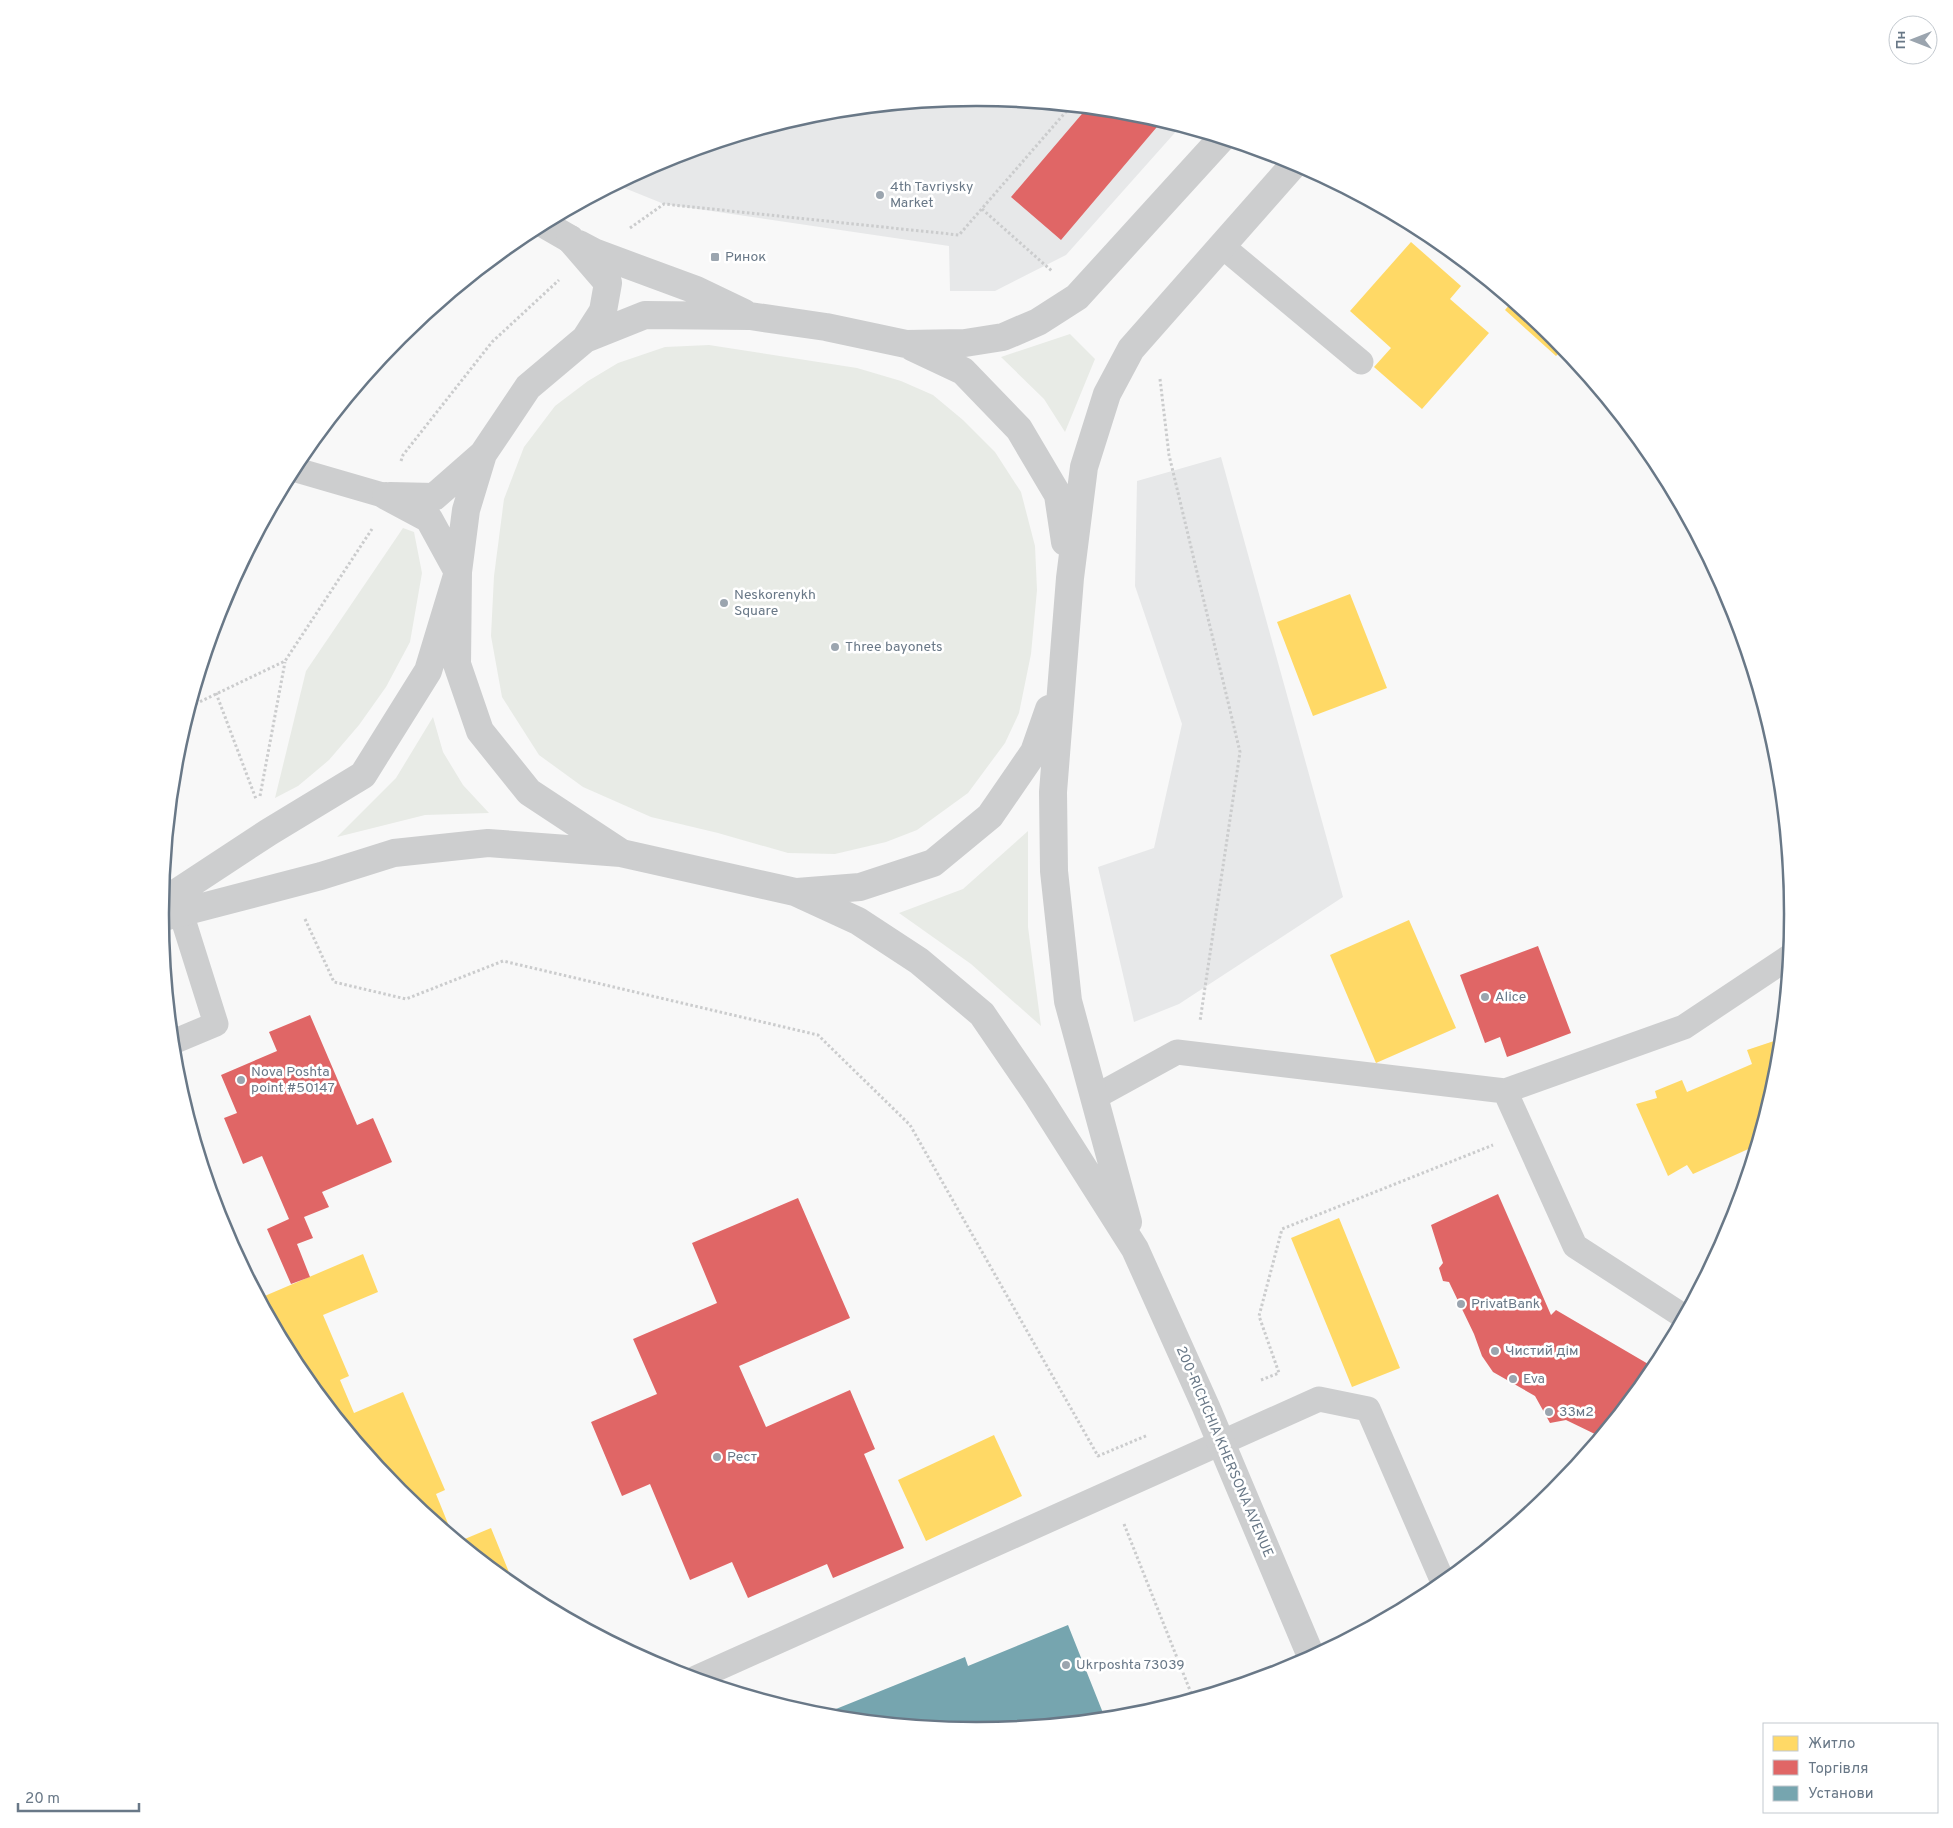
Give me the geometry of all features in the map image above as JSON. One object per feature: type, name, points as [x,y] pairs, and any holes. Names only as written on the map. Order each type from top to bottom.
[{"type":"street","points":[[585,339],[645,315],[750,316],[826,327],[906,344],[965,343],[1002,337],[1038,322],[1077,297],[1217,143]]},
{"type":"street","points":[[1135,1249],[1068,1001],[1054,871],[1053,792],[1070,578],[1084,467],[1107,394],[1131,349],[1289,170]]},
{"type":"street","points":[[551,228],[570,239],[592,256],[696,290],[750,316]]},
{"type":"street","points":[[386,496],[434,497],[483,454],[528,387],[585,339],[603,311],[608,283],[592,256]]},
{"type":"street","points":[[906,344],[963,371],[1020,429],[1058,495],[1070,578]]},
{"type":"street","points":[[483,454],[466,510],[458,572],[457,664],[480,731],[528,792],[621,853]]},
{"type":"street","points":[[169,911],[269,832],[363,775],[428,670],[458,572],[429,518],[386,496]]},
{"type":"street","points":[[795,892],[860,887],[934,863],[990,816],[1034,752],[1062,671]]},
{"type":"street","points":[[169,912],[321,876],[394,853],[488,844],[621,853],[795,892],[858,921],[919,961],[982,1014],[1036,1093],[1135,1249]]},
{"type":"street","name":"200-RICHCHIA KHERSONA AVENUE","points":[[1135,1249],[1221,1442],[1308,1650]]},
{"type":"lane","points":[[1222,246],[1361,362]]},
{"type":"lane","points":[[301,471],[386,496]]},
{"type":"lane","points":[[169,914],[216,1024],[179,1039]]},
{"type":"lane","points":[[1095,1097],[1177,1052],[1505,1091],[1684,1027],[1783,961]]},
{"type":"lane","points":[[1505,1091],[1575,1246],[1679,1313]]},
{"type":"lane","points":[[704,1674],[1320,1399],[1368,1409],[1441,1575]]},
{"type":"path","points":[[216,693],[258,806],[285,661],[379,518],[403,455],[492,342],[552,285],[664,204],[958,235],[1066,112]]},
{"type":"path","points":[[982,209],[1059,277]]},
{"type":"path","points":[[1160,379],[1169,455],[1240,752],[1195,1054]]},
{"type":"path","points":[[197,703],[285,661]]},
{"type":"path","points":[[305,919],[334,982],[406,999],[504,961],[818,1035],[910,1125],[1098,1456],[1191,1693]]},
{"type":"path","points":[[1260,1380],[1279,1372],[1259,1316],[1282,1228],[1524,1133]]},
{"type":"path","points":[[1098,1456],[1148,1434]]},
{"type":"shaded area","name":"4th Tavriysky Market","points":[[976,106],[1029,108],[1082,113],[1176,132],[1066,255],[995,291],[950,291],[949,246],[664,204],[624,188],[667,168],[717,149],[767,134],[871,113]]},
{"type":"shaded area","points":[[1070,334],[1095,359],[1065,432],[1044,399],[1001,357]]},
{"type":"shaded area","points":[[709,345],[857,368],[901,381],[933,395],[963,420],[995,452],[1021,492],[1035,546],[1037,590],[1031,654],[1019,713],[1005,743],[968,793],[917,830],[886,842],[835,854],[788,853],[718,833],[651,817],[583,787],[539,755],[502,697],[491,636],[494,576],[504,499],[524,447],[555,406],[588,381],[618,363],[665,347]]},
{"type":"shaded area","points":[[1221,457],[1343,897],[1179,1004],[1134,1022],[1098,867],[1154,848],[1182,724],[1135,586],[1137,481]]},
{"type":"shaded area","points":[[403,528],[414,532],[422,573],[410,642],[386,687],[359,725],[329,760],[298,786],[275,798],[306,671]]},
{"type":"shaded area","points":[[433,717],[443,752],[463,785],[489,813],[425,815],[337,837],[396,778]]},
{"type":"shaded area","points":[[1028,831],[1028,927],[1041,1026],[971,964],[899,913],[963,889]]},
{"type":"building: Житло","points":[[1411,242],[1461,286],[1450,299],[1489,333],[1422,409],[1374,367],[1391,348],[1350,311]]},
{"type":"building: Житло","points":[[1508,306],[1558,354],[1556,356],[1505,310]]},
{"type":"building: Житло","points":[[1350,594],[1387,688],[1313,716],[1277,622]]},
{"type":"building: Житло","points":[[1409,920],[1456,1028],[1376,1063],[1330,955]]},
{"type":"building: Житло","points":[[1774,1041],[1769,1072],[1749,1149],[1693,1174],[1687,1165],[1668,1176],[1636,1104],[1657,1098],[1655,1091],[1682,1080],[1687,1092],[1752,1064],[1747,1050]]},
{"type":"building: Житло","points":[[1339,1218],[1400,1368],[1352,1387],[1291,1238]]},
{"type":"building: Житло","points":[[363,1254],[378,1292],[323,1315],[349,1376],[340,1380],[354,1413],[403,1392],[445,1490],[436,1494],[448,1525],[405,1485],[369,1447],[336,1406],[305,1363],[265,1296]]},
{"type":"building: Житло","points":[[994,1435],[1022,1496],[926,1541],[898,1480]]},
{"type":"building: Житло","points":[[491,1528],[509,1572],[485,1555],[465,1539]]},
{"type":"building: Торгівля","points":[[1083,113],[1157,127],[1061,240],[1011,197]]},
{"type":"building: Торгівля","points":[[1538,946],[1571,1033],[1507,1057],[1500,1037],[1485,1043],[1460,975]]},
{"type":"building: Торгівля","points":[[310,1015],[357,1125],[373,1118],[392,1162],[322,1192],[329,1207],[304,1217],[313,1238],[297,1244],[310,1277],[291,1284],[267,1229],[289,1219],[262,1156],[243,1164],[224,1118],[237,1113],[221,1075],[277,1051],[269,1032]]},
{"type":"building: Торгівля","points":[[1498,1194],[1551,1315],[1556,1310],[1648,1364],[1595,1434],[1566,1420],[1550,1423],[1535,1396],[1493,1372],[1482,1356],[1474,1334],[1449,1282],[1443,1281],[1439,1268],[1443,1263],[1431,1225]]},
{"type":"building: Торгівля","points":[[798,1198],[850,1318],[739,1366],[766,1427],[850,1390],[875,1449],[864,1454],[904,1548],[833,1578],[827,1564],[748,1598],[732,1562],[690,1580],[650,1484],[622,1496],[591,1422],[657,1394],[633,1339],[717,1303],[692,1243]]},
{"type":"building: Установи","points":[[1068,1625],[1102,1711],[1029,1720],[976,1722],[924,1720],[871,1715],[836,1709],[965,1657],[968,1666]]},
{"type":"place","name":"4th Tavriysky Market","points":[[880,195]]},
{"type":"place","name":"Ринок","points":[[715,257]]},
{"type":"place","name":"Neskorenykh Square","points":[[724,603]]},
{"type":"place","name":"Three bayonets","points":[[835,647]]},
{"type":"place","name":"Alice","points":[[1485,997]]},
{"type":"place","name":"Nova Poshta point #50147","points":[[241,1080]]},
{"type":"place","name":"PrivatBank","points":[[1461,1304]]},
{"type":"place","name":"Чистий дім","points":[[1495,1351]]},
{"type":"place","name":"Eva","points":[[1513,1379]]},
{"type":"place","name":"33м2","points":[[1549,1412]]},
{"type":"place","name":"Рест","points":[[717,1457]]},
{"type":"place","name":"Ukrposhta 73039","points":[[1066,1665]]}]
